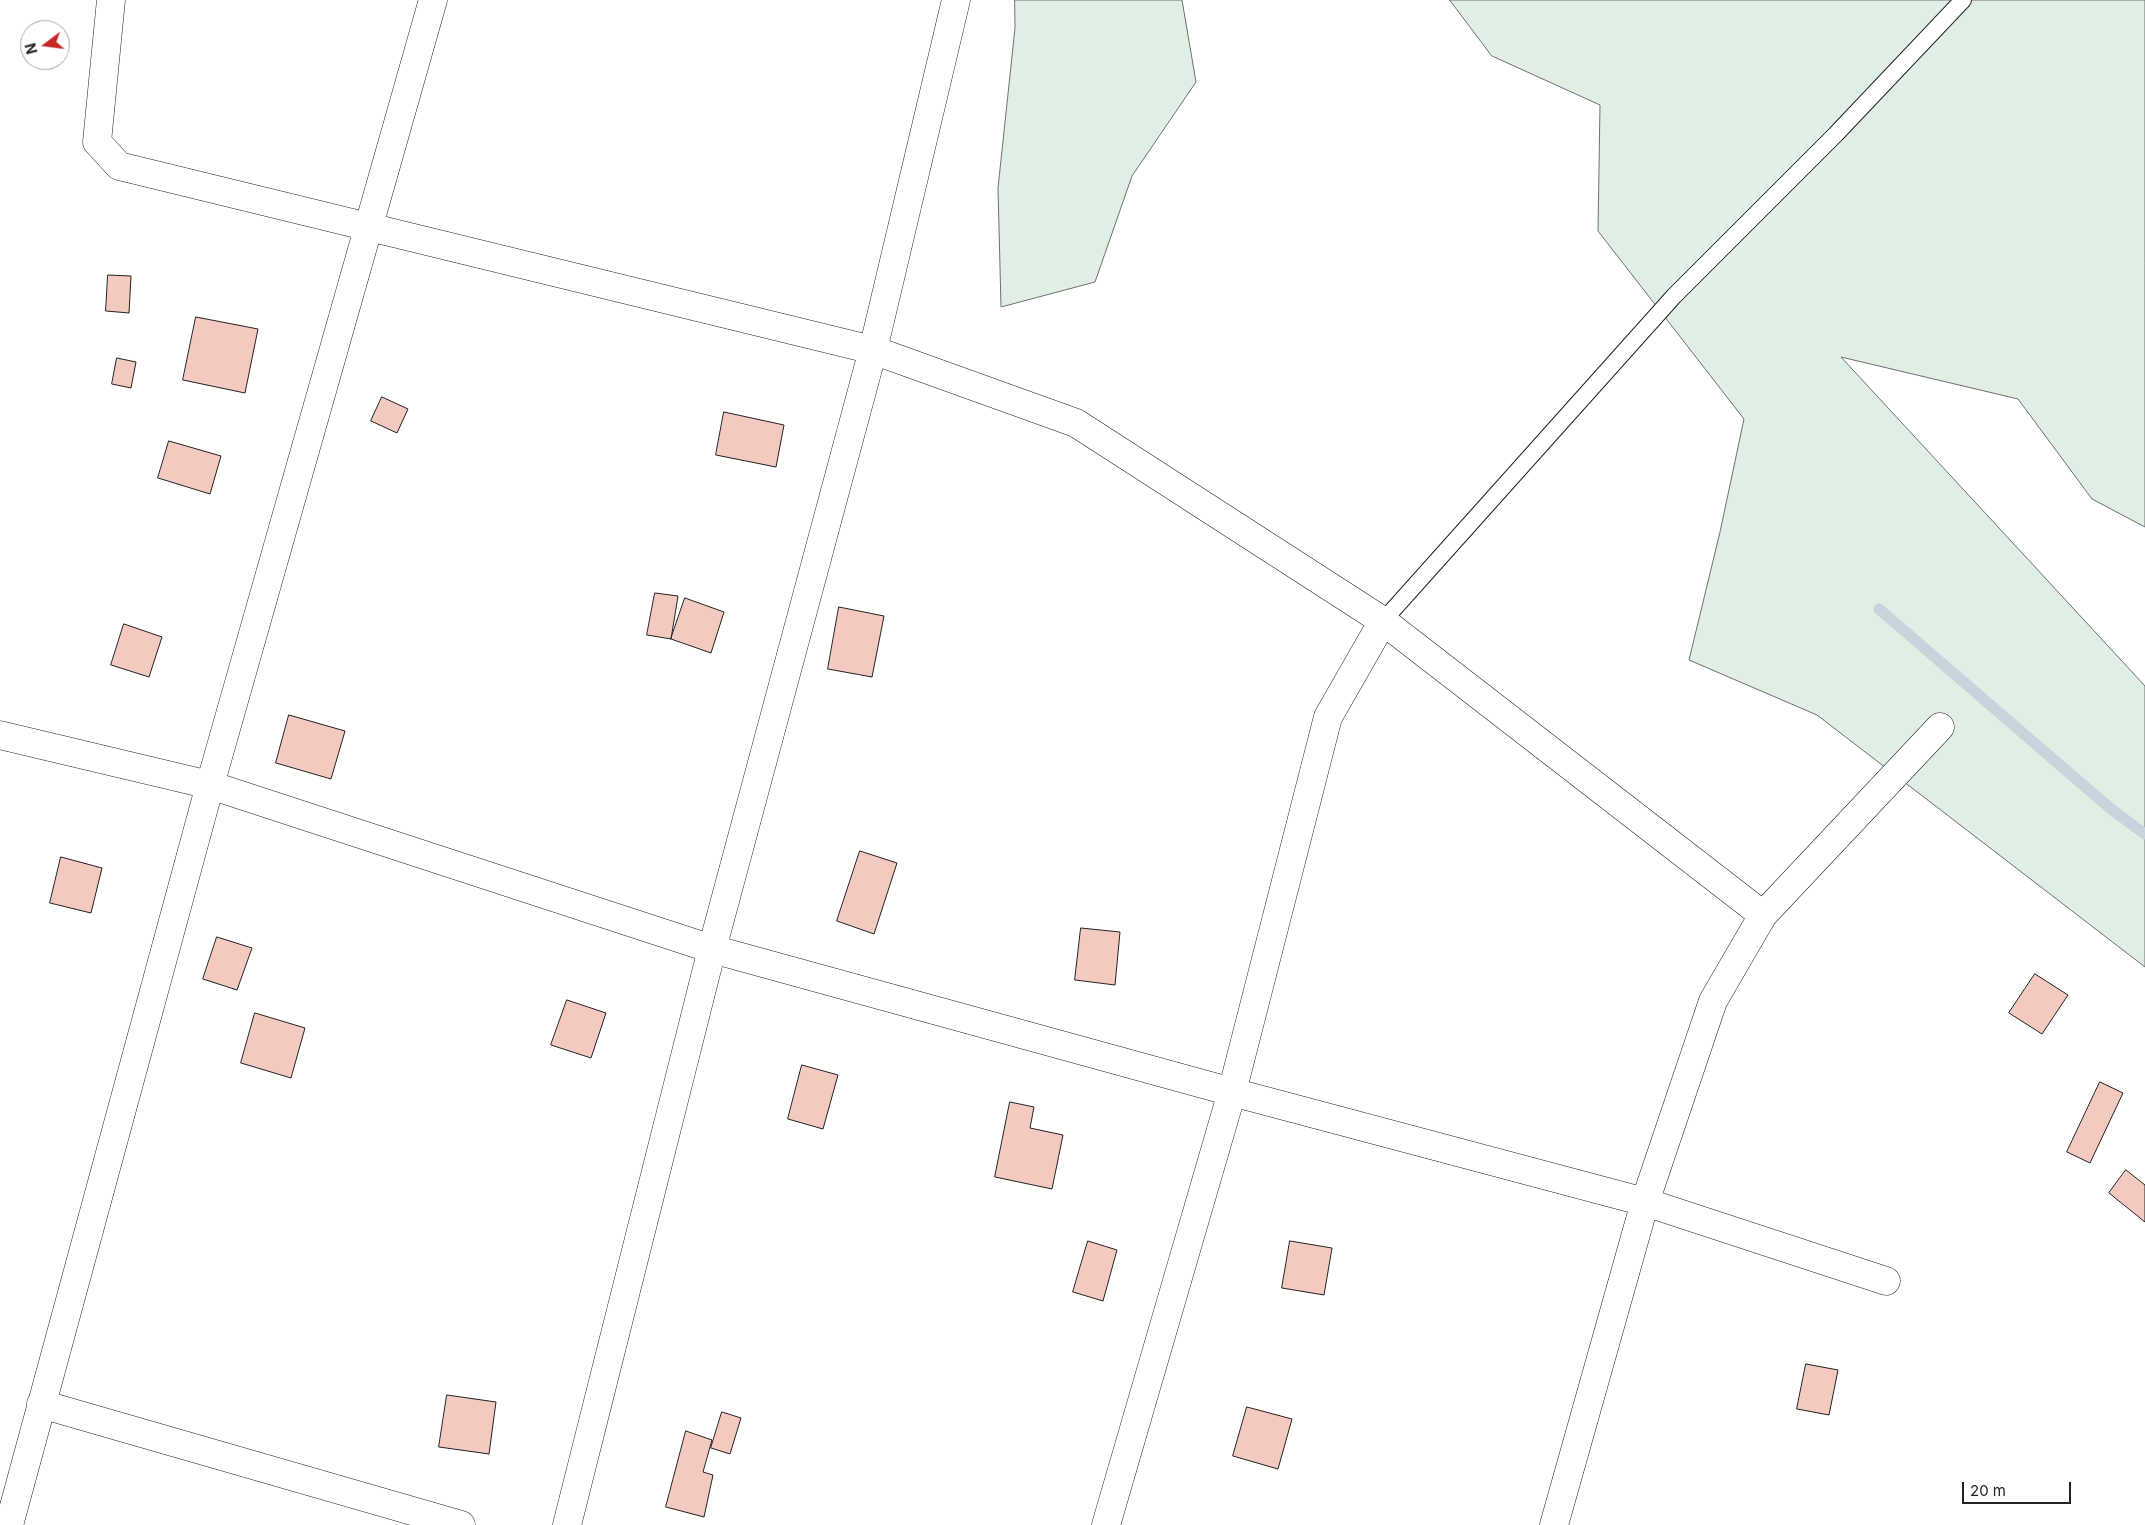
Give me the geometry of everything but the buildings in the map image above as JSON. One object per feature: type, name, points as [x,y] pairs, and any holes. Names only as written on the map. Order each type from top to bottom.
[{"type":"street","points":[[111,0],[97,142],[119,166],[873,350],[1076,424],[1383,621],[1763,915]]},
{"type":"street","points":[[9,1525],[210,785],[433,0]]},
{"type":"street","points":[[567,1525],[712,948],[873,350],[956,0]]},
{"type":"street","points":[[1106,1525],[1232,1092],[1328,717],[1383,621]]},
{"type":"street","points":[[1554,1525],[1645,1202],[1712,1001],[1763,915],[1940,727]]},
{"type":"street","points":[[0,735],[210,785],[712,948],[1232,1092],[1645,1202],[1886,1282]]},
{"type":"street","points":[[41,1404],[461,1525]]},
{"type":"lane","points":[[1383,621],[1674,296],[1836,134],[1963,0]]},
{"type":"green space","points":[[1015,0],[1182,0],[1196,82],[1132,176],[1095,282],[1001,307],[998,188],[1015,28]]},
{"type":"green space","points":[[1450,0],[2145,0],[2145,527],[2092,499],[2018,399],[1841,357],[2145,686],[2145,967],[1817,715],[1689,660],[1720,532],[1744,419],[1598,231],[1600,105],[1492,56]]},
{"type":"waterway","points":[[1879,609],[2111,809],[2145,834]]}]
